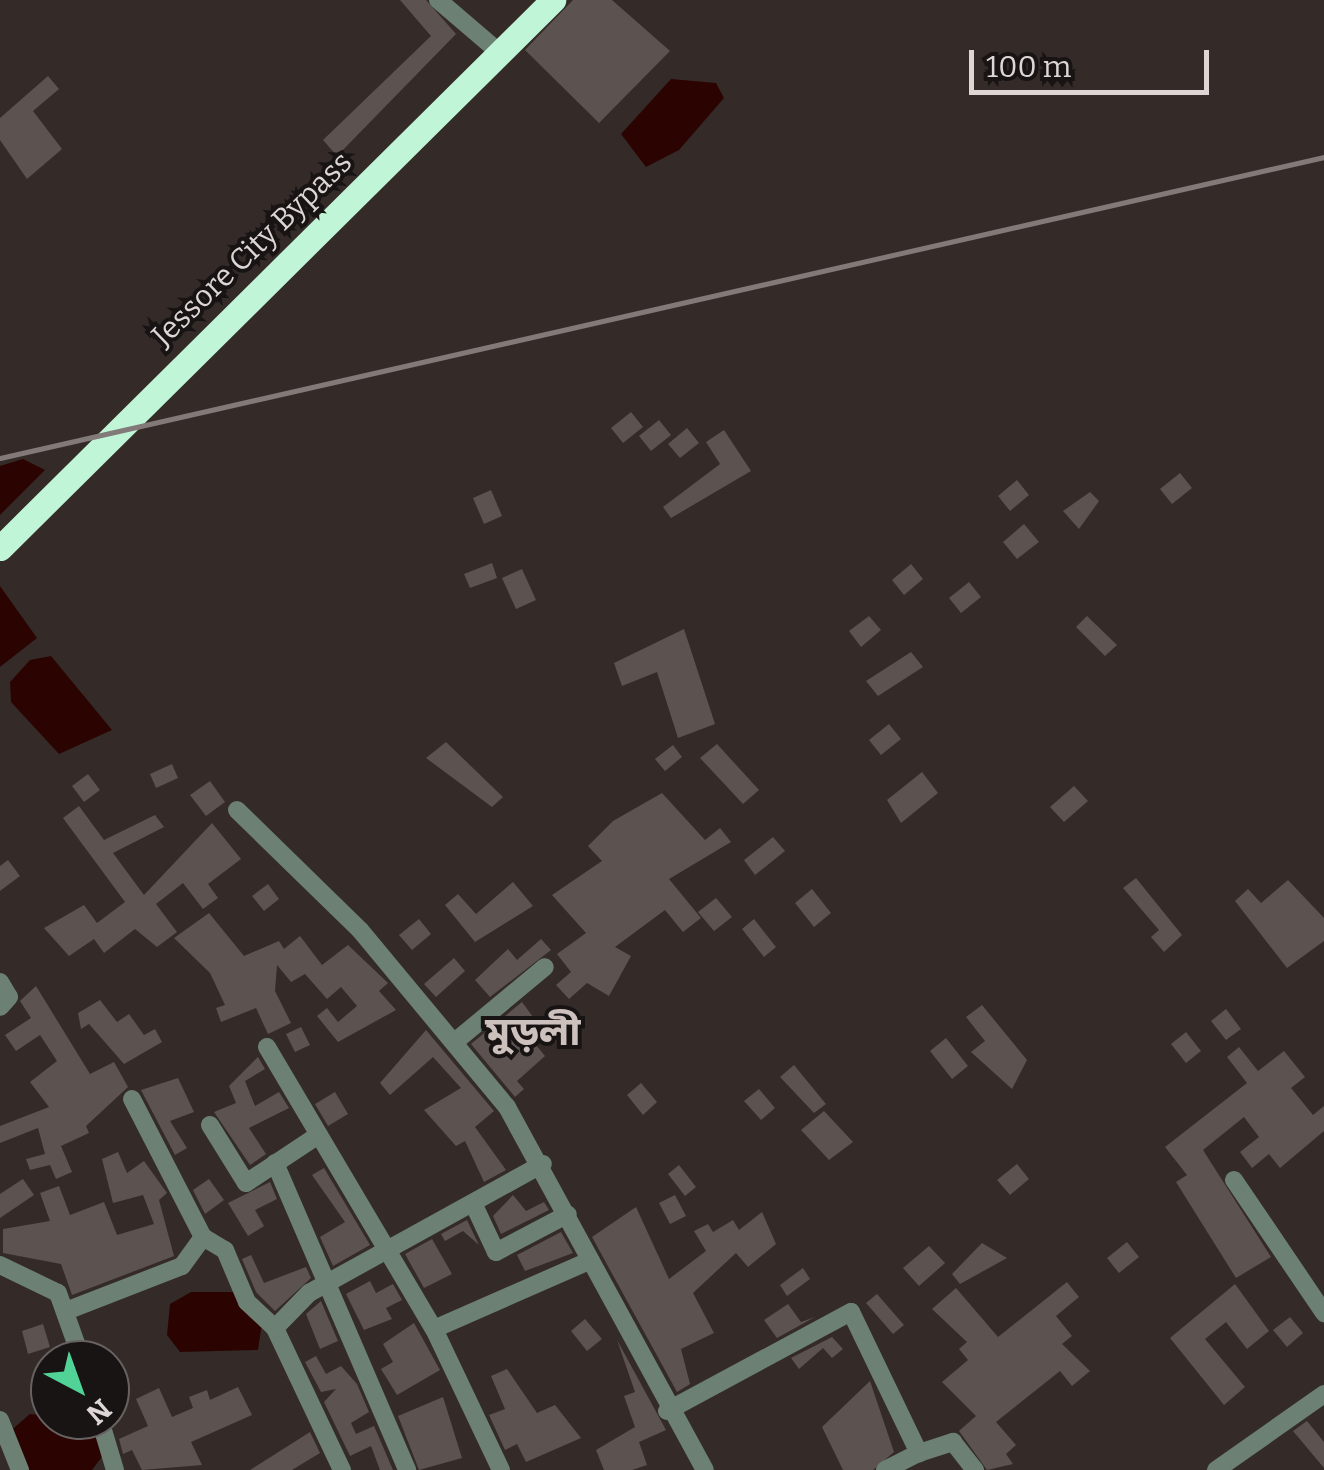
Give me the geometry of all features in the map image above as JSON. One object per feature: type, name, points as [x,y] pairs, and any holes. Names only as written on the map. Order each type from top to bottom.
[{"type":"highway","name":"Jessore City Bypass","points":[[0,548],[553,0]]},
{"type":"street","points":[[438,0],[500,52]]},
{"type":"street","points":[[237,810],[457,1040],[544,1164],[666,1412],[705,1470]]},
{"type":"street","points":[[457,1040],[545,967]]},
{"type":"street","points":[[0,982],[8,997],[0,1007]]},
{"type":"street","points":[[267,1047],[382,1250],[434,1329],[502,1470]]},
{"type":"street","points":[[132,1099],[203,1236],[225,1250],[248,1302],[275,1328],[342,1470]]},
{"type":"street","points":[[210,1125],[243,1183],[317,1136]]},
{"type":"street","points":[[275,1163],[407,1470]]},
{"type":"street","points":[[275,1328],[309,1293],[544,1164]]},
{"type":"street","points":[[1234,1180],[1324,1313]]},
{"type":"street","points":[[473,1202],[496,1252],[568,1214]]},
{"type":"street","points":[[66,1311],[182,1266],[203,1236]]},
{"type":"street","points":[[434,1329],[591,1260]]},
{"type":"street","points":[[0,1266],[58,1293],[75,1340]]},
{"type":"street","points":[[666,1412],[851,1312],[919,1454]]},
{"type":"street","points":[[1216,1470],[1324,1394]]},
{"type":"street","points":[[0,1420],[20,1470]]},
{"type":"street","points":[[106,1440],[115,1470]]},
{"type":"street","points":[[885,1470],[953,1442],[974,1470]]},
{"type":"shaded area","points":[[671,79],[716,83],[724,98],[679,150],[646,167],[621,134]]},
{"type":"shaded area","points":[[23,459],[45,470],[0,515],[0,466]]},
{"type":"shaded area","points":[[0,586],[37,638],[0,667]]},
{"type":"shaded area","points":[[51,656],[112,730],[59,754],[11,702],[10,682],[30,660]]},
{"type":"shaded area","points":[[191,1292],[234,1292],[262,1323],[258,1350],[180,1352],[167,1335],[170,1304]]},
{"type":"shaded area","points":[[30,1414],[30,1440],[99,1440],[104,1454],[92,1470],[25,1470],[8,1433]]},
{"type":"building","points":[[400,0],[426,0],[456,34],[337,156],[323,140],[431,36]]},
{"type":"building","points":[[573,0],[612,0],[670,51],[599,123],[525,50]]},
{"type":"building","points":[[48,76],[59,89],[33,111],[62,149],[27,179],[0,140],[0,118]]},
{"type":"building","points":[[631,412],[643,427],[623,443],[611,428]]},
{"type":"building","points":[[659,420],[671,435],[651,451],[639,436]]},
{"type":"building","points":[[687,428],[699,443],[680,458],[668,444]]},
{"type":"building","points":[[724,430],[751,471],[671,518],[663,507],[720,464],[706,442]]},
{"type":"building","points":[[1180,473],[1192,488],[1172,504],[1160,489]]},
{"type":"building","points":[[1017,480],[1029,495],[1010,511],[998,496]]},
{"type":"building","points":[[491,490],[502,516],[484,524],[473,498]]},
{"type":"building","points":[[1090,492],[1099,501],[1079,529],[1063,511]]},
{"type":"building","points":[[1024,524],[1039,542],[1017,559],[1003,542]]},
{"type":"building","points":[[492,563],[497,578],[470,588],[464,574]]},
{"type":"building","points":[[911,564],[923,579],[904,595],[892,580]]},
{"type":"building","points":[[522,569],[536,600],[516,609],[502,578]]},
{"type":"building","points":[[969,582],[981,597],[961,613],[949,598]]},
{"type":"building","points":[[869,616],[881,630],[861,647],[849,631]]},
{"type":"building","points":[[1087,616],[1117,645],[1105,656],[1076,627]]},
{"type":"building","points":[[684,629],[715,724],[678,738],[657,672],[622,686],[614,663]]},
{"type":"building","points":[[911,652],[923,667],[878,696],[866,681]]},
{"type":"building","points":[[889,724],[901,739],[881,755],[869,740]]},
{"type":"building","points":[[446,742],[503,797],[492,807],[426,758]]},
{"type":"building","points":[[717,744],[759,790],[743,804],[700,758]]},
{"type":"building","points":[[673,745],[682,757],[665,771],[655,759]]},
{"type":"building","points":[[172,764],[178,778],[156,788],[150,774]]},
{"type":"building","points":[[922,772],[938,793],[901,823],[887,800]]},
{"type":"building","points":[[88,774],[100,790],[84,802],[72,786]]},
{"type":"building","points":[[210,781],[225,802],[206,816],[190,795]]},
{"type":"building","points":[[1074,786],[1088,801],[1064,822],[1050,807]]},
{"type":"building","points":[[662,793],[705,840],[720,828],[731,842],[669,879],[701,918],[683,932],[665,910],[615,947],[631,956],[609,996],[587,983],[569,999],[556,985],[571,972],[557,954],[586,933],[552,895],[602,861],[588,846],[613,821]]},
{"type":"building","points":[[79,806],[104,840],[155,815],[164,827],[113,853],[144,895],[212,823],[241,859],[208,884],[218,898],[203,909],[183,883],[156,904],[177,932],[157,947],[135,929],[104,953],[94,939],[69,956],[44,928],[84,905],[97,923],[125,902],[63,818]]},
{"type":"building","points":[[773,837],[785,851],[755,875],[744,860]]},
{"type":"building","points":[[8,860],[20,876],[0,891],[0,866]]},
{"type":"building","points":[[1136,878],[1182,935],[1164,952],[1151,937],[1159,930],[1123,888]]},
{"type":"building","points":[[1288,880],[1324,918],[1324,941],[1287,968],[1235,901],[1248,889],[1261,903]]},
{"type":"building","points":[[513,882],[533,906],[475,942],[445,905],[458,894],[476,914]]},
{"type":"building","points":[[268,884],[279,899],[264,911],[252,896]]},
{"type":"building","points":[[812,889],[831,913],[814,927],[795,903]]},
{"type":"building","points":[[716,898],[732,917],[714,931],[698,912]]},
{"type":"building","points":[[209,913],[244,956],[279,941],[284,949],[300,936],[322,965],[348,945],[388,983],[379,991],[396,1010],[338,1042],[317,1016],[327,1008],[338,1022],[357,1006],[341,987],[327,999],[305,974],[291,982],[277,965],[275,991],[291,1023],[268,1034],[256,1008],[221,1022],[216,1008],[225,1005],[210,973],[174,938]]},
{"type":"building","points":[[419,919],[431,934],[412,950],[399,935]]},
{"type":"building","points":[[754,919],[776,947],[764,957],[742,929]]},
{"type":"building","points":[[541,939],[551,950],[490,997],[475,980],[508,949],[517,960]]},
{"type":"building","points":[[454,958],[465,971],[436,997],[424,984]]},
{"type":"building","points":[[36,986],[90,1074],[114,1062],[128,1087],[86,1126],[89,1133],[61,1146],[72,1172],[56,1179],[50,1165],[30,1170],[26,1159],[45,1154],[38,1128],[0,1143],[0,1126],[49,1107],[30,1082],[57,1061],[40,1035],[16,1051],[5,1035],[31,1018],[20,1001]]},
{"type":"building","points":[[100,1000],[117,1022],[129,1014],[144,1035],[155,1029],[162,1042],[124,1064],[89,1024],[81,1029],[78,1013]]},
{"type":"building","points":[[522,1002],[547,1036],[536,1045],[545,1056],[517,1081],[524,1089],[515,1097],[471,1044]]},
{"type":"building","points":[[982,1005],[1027,1060],[1012,1089],[971,1052],[985,1041],[966,1017]]},
{"type":"building","points":[[1226,1009],[1241,1029],[1226,1040],[1211,1021]]},
{"type":"building","points":[[558,1011],[573,1029],[562,1039],[546,1021]]},
{"type":"building","points":[[301,1027],[310,1045],[295,1052],[286,1034]]},
{"type":"building","points":[[426,1030],[494,1111],[475,1127],[506,1170],[484,1182],[465,1141],[456,1146],[424,1110],[461,1088],[433,1057],[390,1095],[380,1083]]},
{"type":"building","points":[[1186,1032],[1201,1051],[1186,1063],[1171,1044]]},
{"type":"building","points":[[946,1038],[968,1066],[952,1079],[930,1051]]},
{"type":"building","points":[[1239,1047],[1258,1071],[1284,1051],[1305,1077],[1291,1088],[1313,1115],[1324,1106],[1324,1131],[1280,1168],[1269,1154],[1252,1168],[1240,1152],[1259,1137],[1244,1117],[1203,1150],[1271,1257],[1236,1278],[1176,1182],[1187,1175],[1165,1147],[1247,1083],[1227,1057]]},
{"type":"building","points":[[258,1057],[265,1069],[245,1081],[255,1106],[279,1092],[289,1108],[249,1128],[266,1154],[250,1165],[214,1112],[236,1103],[229,1086]]},
{"type":"building","points":[[794,1065],[826,1104],[814,1113],[780,1077]]},
{"type":"building","points":[[178,1078],[194,1112],[170,1121],[187,1148],[175,1155],[141,1090]]},
{"type":"building","points":[[641,1083],[657,1102],[643,1115],[627,1095]]},
{"type":"building","points":[[759,1089],[775,1108],[761,1120],[744,1101]]},
{"type":"building","points":[[335,1092],[348,1114],[328,1126],[315,1104]]},
{"type":"building","points":[[824,1111],[853,1142],[829,1160],[801,1130]]},
{"type":"building","points":[[118,1152],[127,1173],[144,1161],[167,1193],[159,1200],[174,1256],[72,1295],[61,1264],[3,1253],[3,1229],[50,1221],[40,1193],[59,1186],[70,1215],[104,1202],[117,1235],[154,1224],[143,1195],[113,1203],[102,1159]]},
{"type":"building","points":[[1017,1164],[1029,1179],[1010,1195],[997,1180]]},
{"type":"building","points":[[679,1165],[696,1187],[685,1196],[668,1174]]},
{"type":"building","points":[[324,1168],[370,1245],[333,1266],[320,1237],[345,1222],[312,1175]]},
{"type":"building","points":[[23,1179],[34,1195],[0,1218],[0,1194]]},
{"type":"building","points":[[209,1179],[224,1200],[205,1214],[193,1190]]},
{"type":"building","points":[[270,1182],[277,1199],[255,1210],[264,1226],[248,1236],[228,1203]]},
{"type":"building","points":[[513,1195],[526,1211],[544,1202],[549,1210],[501,1234],[493,1216]]},
{"type":"building","points":[[675,1195],[686,1216],[670,1224],[659,1203]]},
{"type":"building","points":[[636,1207],[669,1279],[706,1251],[694,1231],[708,1224],[713,1232],[733,1220],[739,1230],[762,1212],[776,1244],[748,1267],[736,1253],[693,1293],[714,1333],[681,1349],[690,1384],[677,1392],[592,1237]]},
{"type":"building","points":[[467,1220],[479,1245],[463,1231],[445,1241],[441,1234]]},
{"type":"building","points":[[561,1232],[573,1253],[525,1271],[517,1255]]},
{"type":"building","points":[[432,1239],[452,1274],[424,1288],[405,1254]]},
{"type":"building","points":[[1127,1242],[1139,1257],[1119,1273],[1107,1258]]},
{"type":"building","points":[[982,1243],[1007,1258],[960,1284],[952,1274]]},
{"type":"building","points":[[929,1246],[945,1263],[919,1286],[903,1268]]},
{"type":"building","points":[[251,1255],[264,1283],[306,1267],[311,1278],[275,1311],[256,1292],[242,1259]]},
{"type":"building","points":[[803,1268],[810,1279],[787,1296],[780,1285]]},
{"type":"building","points":[[370,1281],[376,1293],[393,1284],[402,1300],[386,1308],[392,1319],[364,1330],[346,1294]]},
{"type":"building","points":[[1067,1282],[1079,1297],[1056,1316],[1072,1336],[1062,1344],[1090,1371],[1072,1386],[1060,1371],[996,1422],[1016,1445],[1006,1454],[1013,1464],[987,1470],[959,1431],[976,1416],[942,1382],[968,1360],[959,1349],[967,1342],[932,1309],[956,1288],[998,1337]]},
{"type":"building","points":[[1235,1284],[1269,1331],[1247,1349],[1226,1322],[1205,1339],[1245,1387],[1224,1405],[1170,1338]]},
{"type":"building","points":[[877,1294],[904,1325],[893,1334],[866,1303]]},
{"type":"building","points":[[321,1301],[338,1341],[320,1349],[306,1314]]},
{"type":"building","points":[[788,1304],[801,1322],[815,1317],[777,1338],[764,1320]]},
{"type":"building","points":[[1290,1317],[1303,1333],[1287,1347],[1273,1330]]},
{"type":"building","points":[[585,1319],[602,1339],[587,1351],[571,1331]]},
{"type":"building","points":[[414,1323],[440,1370],[397,1395],[381,1369],[393,1362],[383,1344]]},
{"type":"building","points":[[43,1324],[48,1340],[30,1340],[28,1354],[22,1331]]},
{"type":"building","points":[[832,1337],[843,1349],[832,1358],[823,1348],[799,1369],[791,1358]]},
{"type":"building","points":[[617,1340],[666,1430],[639,1442],[647,1465],[632,1470],[604,1470],[596,1450],[635,1427],[624,1396],[635,1392]]},
{"type":"building","points":[[316,1356],[326,1374],[341,1366],[357,1384],[369,1412],[351,1423],[356,1434],[374,1426],[393,1470],[380,1470],[371,1446],[350,1456],[324,1402],[336,1389],[321,1392],[305,1362]]},
{"type":"building","points":[[507,1369],[537,1413],[555,1405],[581,1438],[526,1462],[517,1444],[505,1450],[489,1415],[505,1409],[491,1376]]},
{"type":"building","points":[[870,1381],[894,1452],[873,1470],[843,1470],[822,1427]]},
{"type":"building","points":[[238,1387],[252,1415],[191,1442],[202,1465],[142,1470],[132,1450],[123,1454],[119,1440],[130,1440],[130,1434],[148,1426],[136,1399],[159,1388],[172,1417],[193,1408],[189,1397],[207,1390],[210,1400]]},
{"type":"building","points":[[443,1397],[462,1458],[419,1470],[398,1416]]},
{"type":"building","points":[[1307,1421],[1324,1442],[1324,1468],[1293,1431]]},
{"type":"building","points":[[310,1432],[320,1453],[292,1470],[250,1470]]},
{"type":"railway","points":[[0,458],[1324,157]]},
{"type":"district","name":"মুড়লী","points":[[533,1032]]}]
